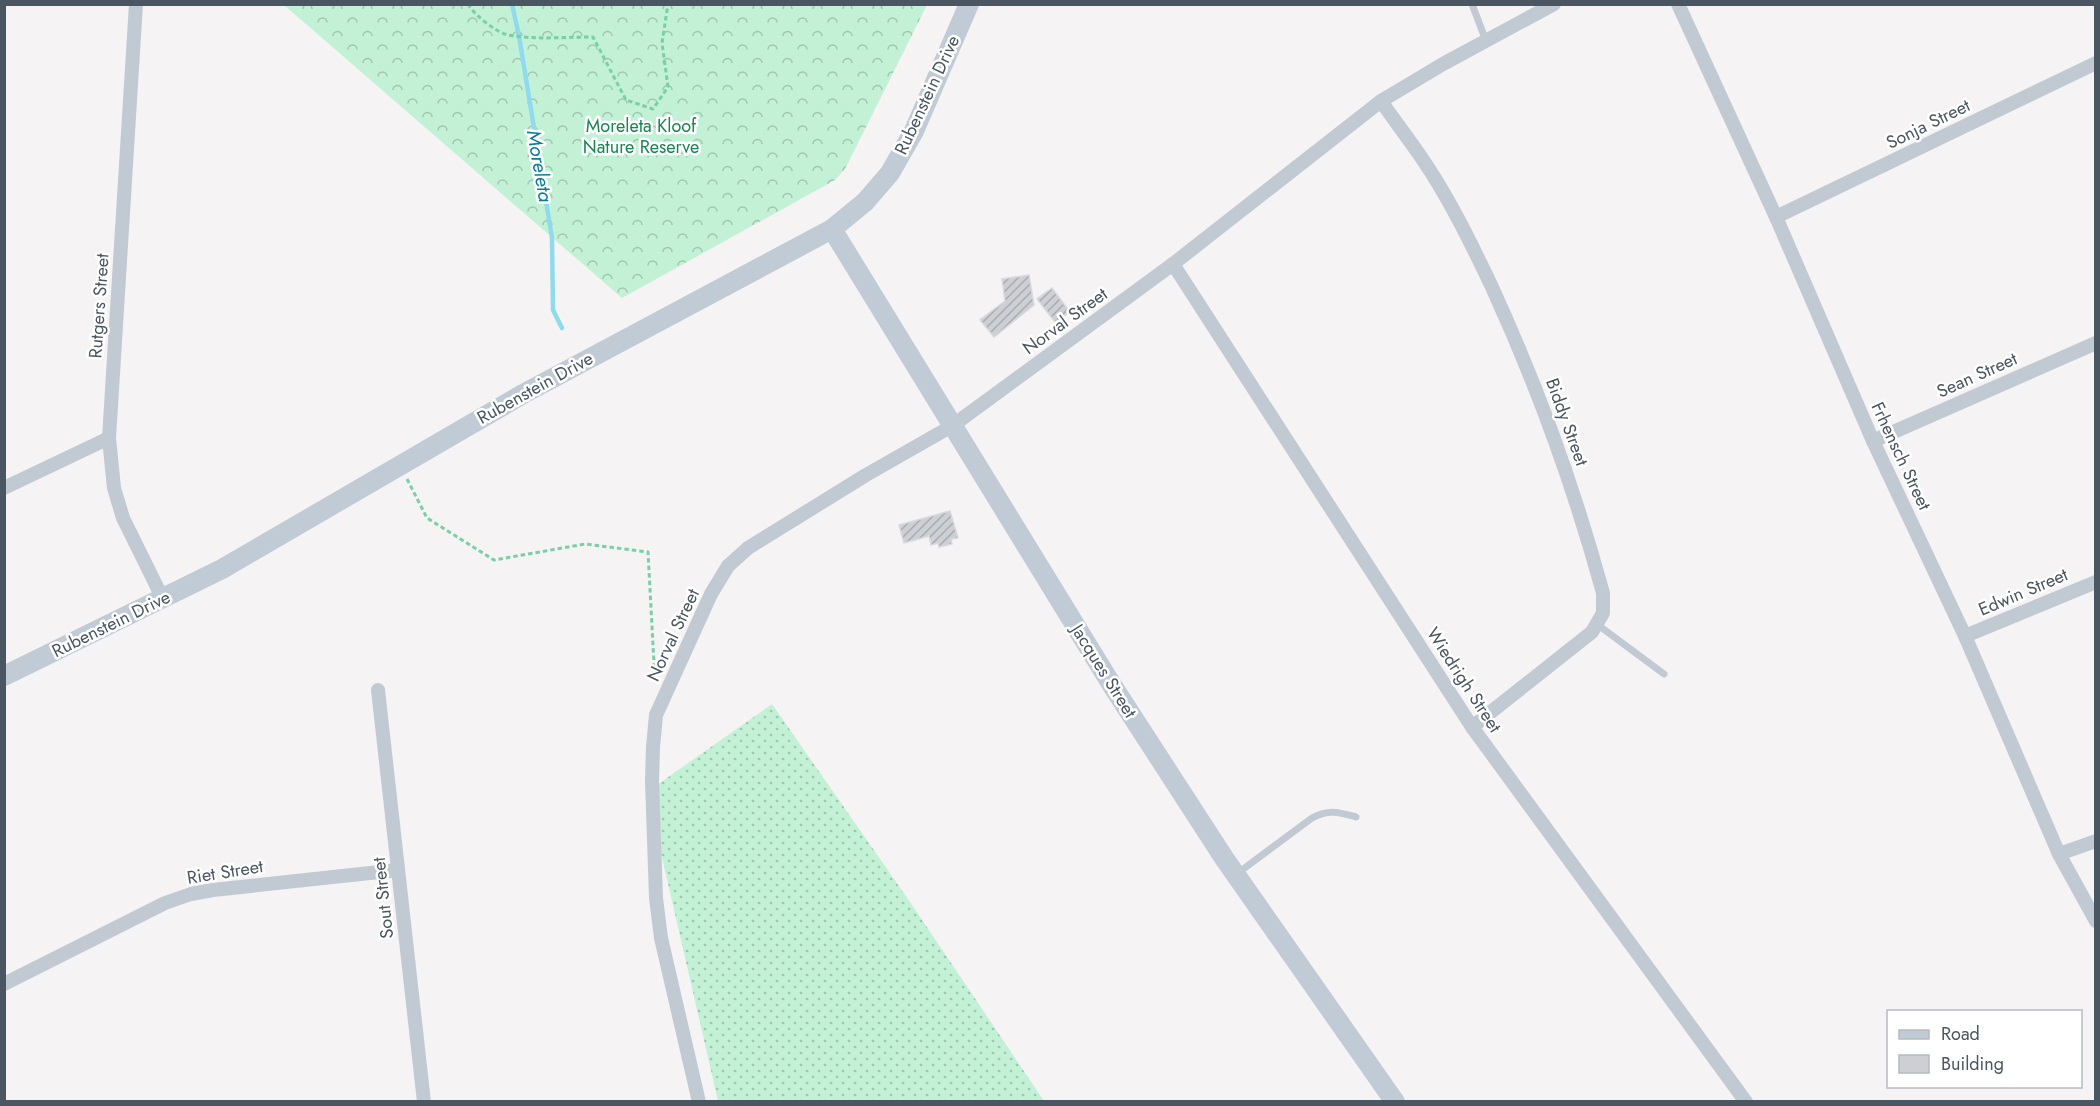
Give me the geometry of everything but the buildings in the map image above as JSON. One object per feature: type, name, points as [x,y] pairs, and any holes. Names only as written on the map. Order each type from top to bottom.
[{"type":"street","name":"Rutgers Street","points":[[136,4],[109,438],[114,488],[123,518],[163,599]]},
{"type":"street","name":"Rubenstein Drive","points":[[4,676],[222,569],[523,394],[832,229],[865,202],[890,173],[914,131],[969,4]]},
{"type":"street","name":"Norval Street","points":[[656,715],[715,586],[736,557],[866,475],[952,426],[1173,264],[1381,101],[1486,40],[1554,4]]},
{"type":"street","name":"Frhensch Street","points":[[1678,4],[1776,217],[1873,441],[1965,636],[2059,854],[2096,921]]},
{"type":"street","name":"Sonja Street","points":[[1776,217],[2096,63]]},
{"type":"street","name":"Biddy Street","points":[[1381,101],[1422,157],[1461,225],[1526,364],[1563,462],[1604,593],[1603,613],[1598,625]]},
{"type":"street","name":"Jacques Street","points":[[832,229],[1110,682],[1236,875],[1395,1101]]},
{"type":"street","name":"Wiedrigh Street","points":[[1173,264],[1472,727],[1746,1101]]},
{"type":"street","name":"Sean Street","points":[[1873,441],[2096,343]]},
{"type":"street","points":[[4,488],[109,438]]},
{"type":"street","name":"Edwin Street","points":[[1965,636],[2096,582]]},
{"type":"street","points":[[1472,727],[1585,639],[1598,625]]},
{"type":"street","name":"Sout Street","points":[[378,690],[424,1101]]},
{"type":"street","points":[[656,715],[652,782],[656,898],[662,938],[699,1101]]},
{"type":"street","points":[[2059,854],[2096,841]]},
{"type":"street","name":"Riet Street","points":[[4,984],[165,903],[191,894],[398,870]]},
{"type":"lane","points":[[1472,4],[1486,40]]},
{"type":"lane","points":[[1598,625],[1664,674]]},
{"type":"lane","points":[[1236,875],[1312,818],[1325,811],[1356,817]]},
{"type":"path","points":[[468,4],[473,14],[506,34],[546,38],[593,37],[626,100],[653,109],[668,87],[662,43],[668,4]]},
{"type":"path","points":[[400,464],[427,518],[494,560],[585,544],[648,552],[656,715]]},
{"type":"green space","name":"Moreleta Kloof Nature Reserve","points":[[284,5],[927,5],[845,169],[835,180],[622,298]]},
{"type":"green space","points":[[772,704],[910,902],[1044,1101],[718,1101],[647,792]]},
{"type":"waterway","name":"Moreleta","points":[[512,4],[552,238],[553,310],[562,328]]}]
